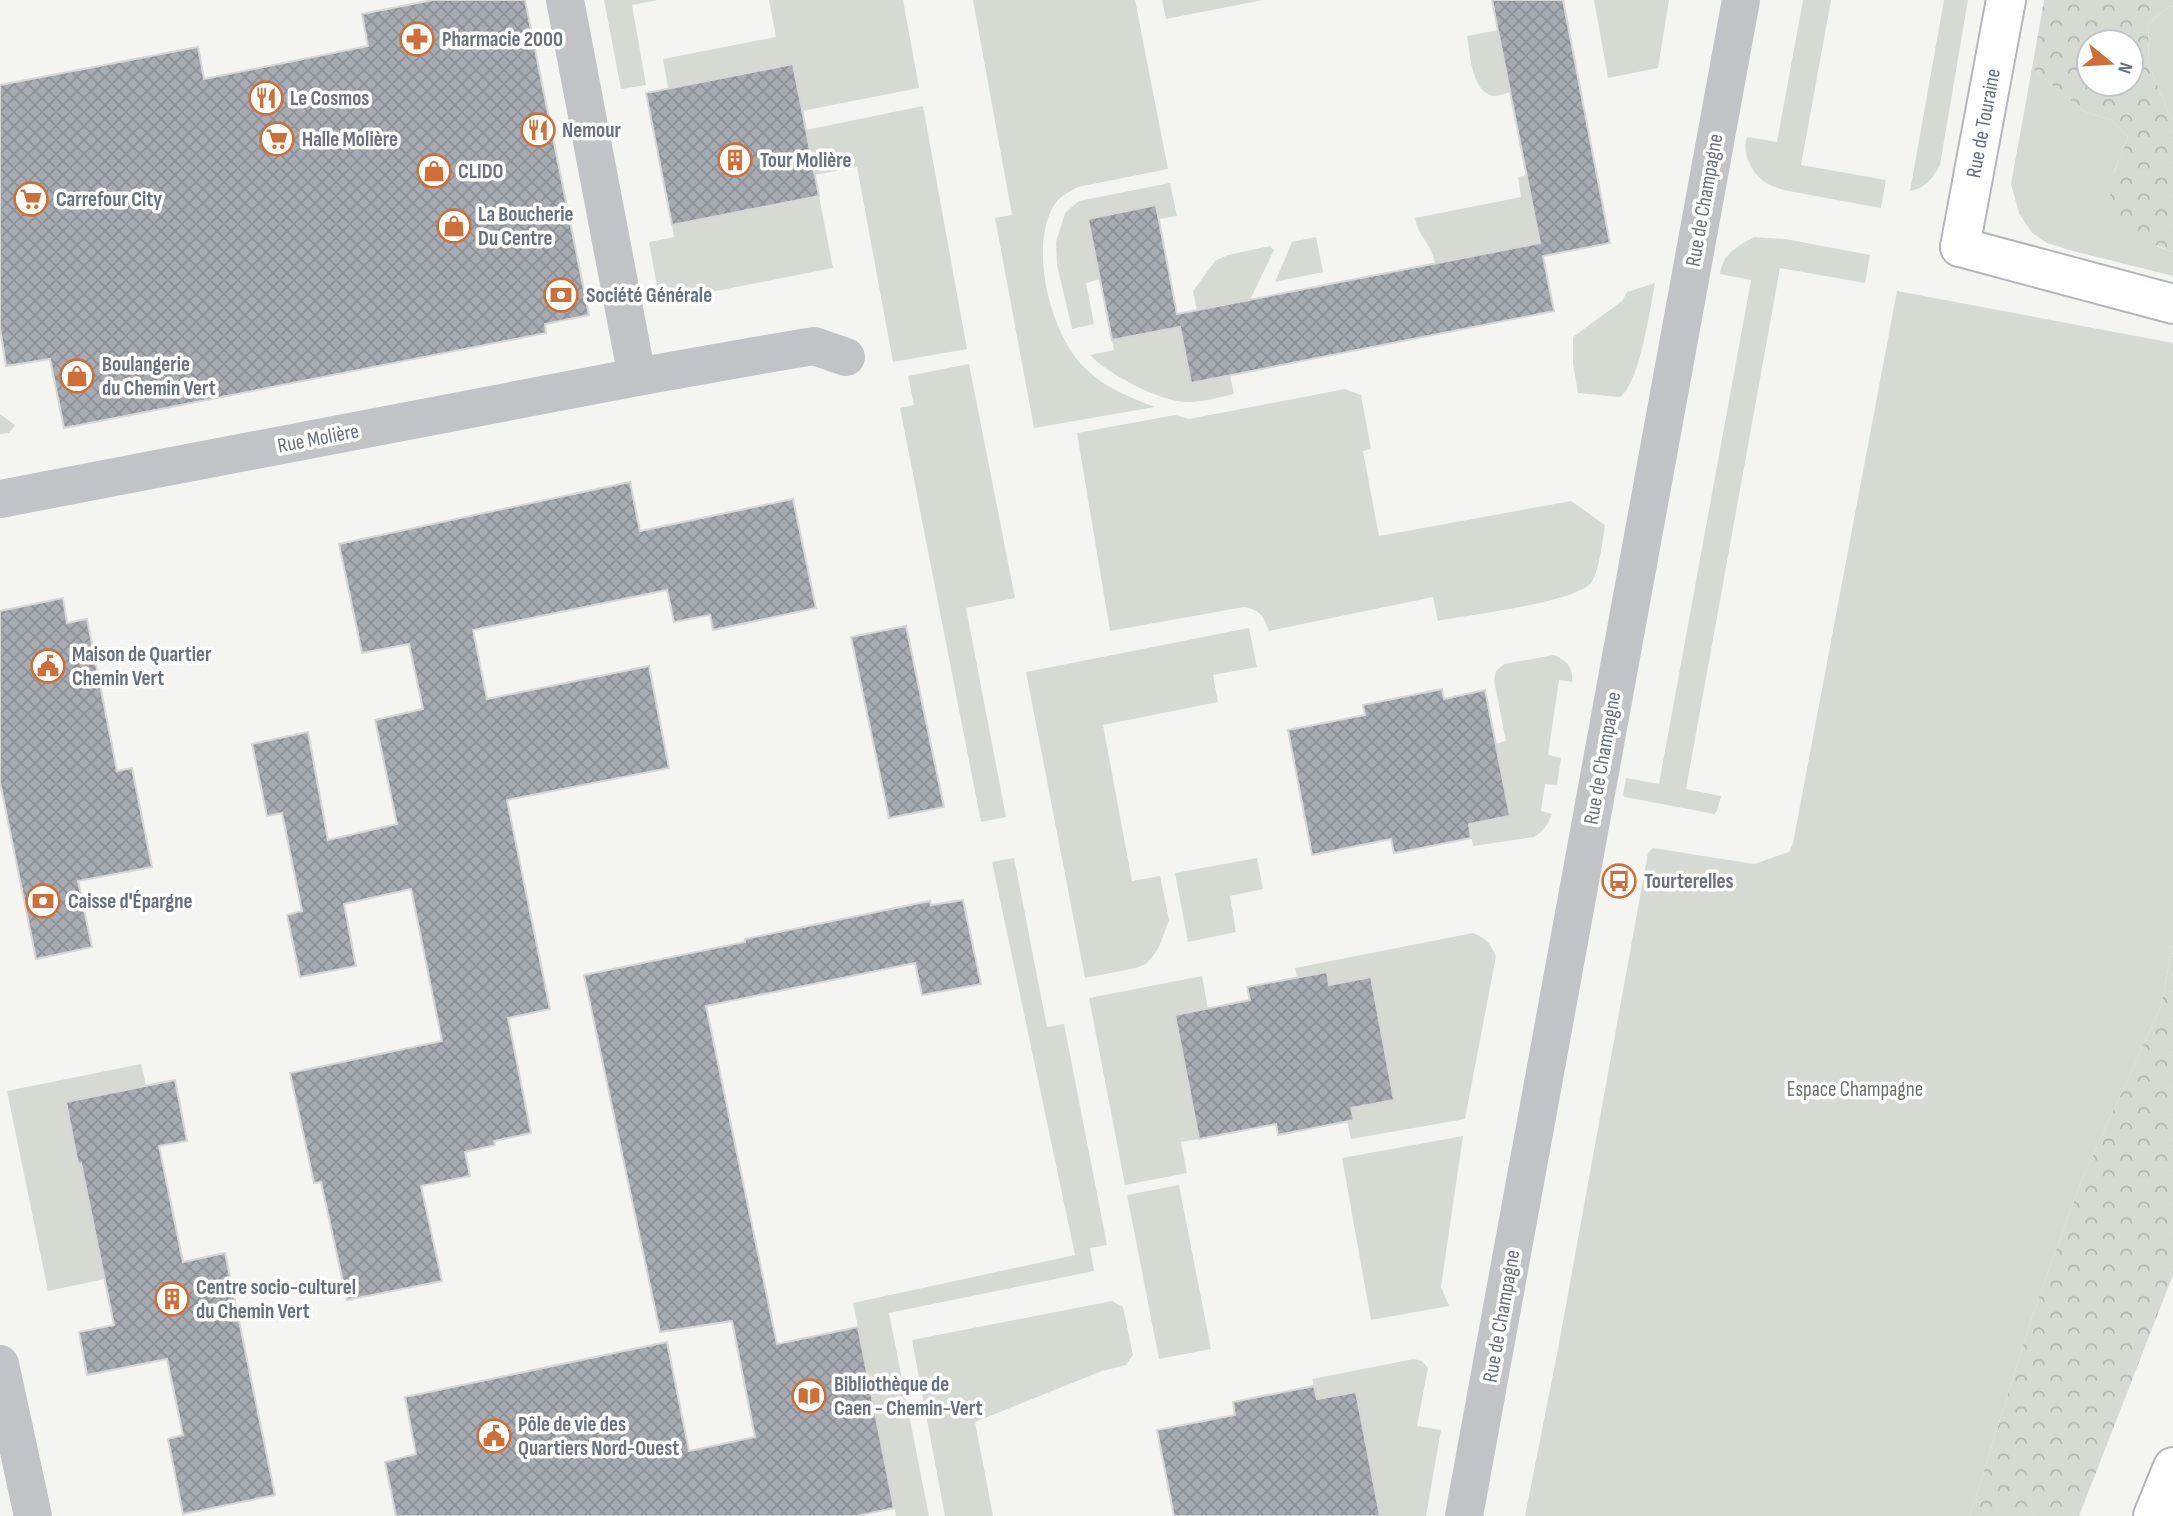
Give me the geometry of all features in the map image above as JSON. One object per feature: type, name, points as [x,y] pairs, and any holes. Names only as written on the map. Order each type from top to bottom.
[{"type":"main road","name":"Rue de Touraine","points":[[2007,0],[1960,247],[2173,304]]},
{"type":"main road","points":[[2153,1516],[2173,1467]]},
{"type":"street","points":[[565,0],[637,377]]},
{"type":"street","name":"Rue de Champagne","points":[[1464,1516],[1741,0]]},
{"type":"street","name":"Rue Molière","points":[[0,499],[637,377],[814,346],[846,357]]},
{"type":"street","points":[[0,1364],[33,1516]]},
{"type":"green space","points":[[604,0],[658,0],[632,5],[646,85],[621,89]]},
{"type":"green space","points":[[769,0],[903,0],[919,88],[802,111],[793,64],[668,88],[663,59],[776,37]]},
{"type":"green space","points":[[973,0],[1135,0],[1168,169],[1078,187],[1061,197],[1055,203],[1046,225],[1044,268],[1054,314],[1073,354],[1101,381],[1127,396],[1155,407],[1034,428],[995,218],[1012,215]]},
{"type":"green space","points":[[1162,0],[1263,0],[1166,19]]},
{"type":"green space","points":[[1594,0],[1669,0],[1658,68],[1608,78]]},
{"type":"green space","points":[[1803,0],[1831,0],[1801,165],[1886,180],[1881,208],[1773,186],[1758,176],[1747,157],[1747,137],[1777,142]]},
{"type":"green space","points":[[1944,0],[1968,0],[1940,165],[1928,182],[1910,191]]},
{"type":"green space","points":[[2044,0],[2173,0],[2173,3],[2148,24],[2149,65],[2173,123],[2173,252],[2146,239],[2120,218],[2110,193],[2128,137],[2111,120],[2083,111],[2032,68]]},
{"type":"green space","points":[[2173,3],[2173,123],[2149,65],[2148,24]]},
{"type":"green space","points":[[1498,30],[1511,92],[1494,96],[1481,88],[1473,72],[1467,36]]},
{"type":"green space","points":[[2032,68],[2083,111],[2111,120],[2128,137],[2114,172],[2158,247],[2173,252],[2173,276],[2073,251],[2047,243],[2032,233],[2019,213],[2011,184]]},
{"type":"green space","points":[[923,106],[967,349],[893,362],[857,167],[814,175],[806,130]]},
{"type":"green space","points":[[1527,175],[1540,243],[1435,264],[1415,218],[1521,197],[1518,177]]},
{"type":"green space","points":[[1170,183],[1177,216],[1159,219],[1155,205],[1088,219],[1100,279],[1086,283],[1094,324],[1072,329],[1057,265],[1056,242],[1065,213],[1079,201]]},
{"type":"green space","points":[[819,196],[833,268],[660,302],[649,242],[674,237],[672,225]]},
{"type":"green space","points":[[1316,237],[1323,272],[1275,282],[1292,242]]},
{"type":"green space","points":[[1754,237],[1785,239],[1870,255],[1865,283],[1780,268],[1686,789],[1721,796],[1714,814],[1623,795],[1626,778],[1659,784],[1751,280],[1720,274],[1721,267],[1727,256]]},
{"type":"green space","points":[[1270,246],[1274,250],[1250,300],[1197,311],[1193,291],[1215,261],[1228,255]]},
{"type":"green space","points":[[1655,283],[1639,362],[1627,389],[1620,397],[1578,393],[1573,364],[1573,337],[1622,301],[1627,292]]},
{"type":"green space","name":"Espace Champagne","points":[[1897,291],[2173,343],[2173,945],[2161,1006],[2080,1184],[2032,1317],[1970,1516],[1525,1516],[1648,853],[1653,848],[1754,864],[1789,852],[1793,843]]},
{"type":"green space","points":[[1180,327],[1191,382],[1230,375],[1234,394],[1195,402],[1166,398],[1122,379],[1090,355],[1114,350],[1112,340]]},
{"type":"green space","points":[[969,364],[1015,598],[966,608],[1006,817],[981,822],[900,408],[914,405],[908,376]]},
{"type":"green space","points":[[1345,389],[1361,395],[1371,449],[1363,451],[1379,536],[1571,501],[1605,525],[1598,564],[1591,583],[1564,597],[1438,621],[1433,597],[1269,631],[1261,614],[1244,607],[1110,631],[1077,433],[1175,415],[1189,419]]},
{"type":"green space","points":[[0,414],[15,425],[9,433],[0,434]]},
{"type":"green space","points":[[1249,628],[1257,667],[1213,675],[1218,702],[1103,725],[1132,881],[1160,876],[1169,920],[1159,947],[1146,964],[1085,978],[1026,672]]},
{"type":"green space","points":[[1554,655],[1568,665],[1572,682],[1559,680],[1548,755],[1561,758],[1557,785],[1545,784],[1541,811],[1552,814],[1543,830],[1534,837],[1473,846],[1469,824],[1510,815],[1495,744],[1506,741],[1494,680],[1496,671],[1504,664]]},
{"type":"green space","points":[[1014,858],[1047,1027],[1064,1024],[1107,1245],[1090,1248],[1094,1271],[889,1313],[929,1516],[896,1516],[853,1303],[1075,1255],[992,862]]},
{"type":"green space","points":[[1257,858],[1263,889],[1230,896],[1236,932],[1188,942],[1175,873]]},
{"type":"green space","points":[[1473,933],[1487,942],[1496,956],[1465,1119],[1351,1139],[1347,1121],[1354,1120],[1351,1108],[1394,1099],[1371,978],[1329,985],[1326,972],[1297,978],[1295,968]]},
{"type":"green space","points":[[2173,945],[2173,1275],[2079,1516],[1970,1516],[2032,1317],[2080,1184],[2161,1006]]},
{"type":"green space","points":[[1202,976],[1208,1009],[1175,1016],[1199,1139],[1181,1142],[1187,1173],[1125,1185],[1089,998]]},
{"type":"green space","points":[[141,1064],[146,1085],[66,1103],[105,1279],[48,1291],[7,1091]]},
{"type":"green space","points":[[1463,1136],[1441,1287],[1449,1306],[1371,1320],[1342,1158]]},
{"type":"green space","points":[[1179,1185],[1211,1349],[1159,1359],[1127,1195]]},
{"type":"green space","points":[[1112,1301],[1123,1307],[1133,1355],[1126,1365],[1102,1371],[975,1422],[993,1516],[945,1516],[912,1340]]},
{"type":"green space","points":[[1414,1359],[1422,1361],[1428,1368],[1417,1426],[1441,1430],[1426,1516],[1380,1516],[1356,1392],[1317,1399],[1312,1379]]},
{"type":"building","name":"Halle Molière","points":[[433,0],[525,0],[589,315],[545,324],[546,333],[64,428],[50,359],[6,366],[0,328],[0,85],[198,47],[204,79],[368,46],[362,14]]},
{"type":"building","points":[[1492,0],[1563,0],[1610,243],[1543,256],[1554,311],[1191,383],[1180,327],[1112,340],[1088,219],[1156,205],[1177,314],[1540,243]]},
{"type":"building","name":"Tour Molière","points":[[793,64],[819,196],[672,225],[646,93]]},
{"type":"building","points":[[630,482],[640,531],[793,499],[816,608],[713,630],[710,615],[674,622],[667,590],[473,630],[487,699],[649,666],[669,768],[507,800],[550,1009],[508,1018],[531,1133],[494,1141],[495,1145],[465,1152],[470,1176],[421,1186],[442,1281],[347,1300],[321,1182],[314,1183],[290,1073],[442,1041],[411,889],[344,904],[356,966],[300,977],[287,915],[302,911],[282,813],[267,816],[252,744],[308,732],[328,840],[397,824],[375,720],[423,709],[409,644],[362,653],[339,544]]},
{"type":"building","points":[[63,598],[67,623],[87,619],[117,771],[132,768],[152,867],[78,881],[92,947],[36,959],[0,782],[0,611]]},
{"type":"building","points":[[906,626],[944,807],[889,818],[851,637]]},
{"type":"building","points":[[1442,689],[1444,699],[1485,690],[1510,816],[1469,824],[1471,838],[1411,850],[1394,853],[1391,839],[1312,855],[1288,730],[1365,715],[1363,705]]},
{"type":"building","points":[[963,900],[981,984],[922,995],[915,963],[706,1006],[777,1344],[858,1327],[894,1508],[857,1516],[396,1516],[385,1462],[416,1454],[405,1397],[667,1342],[689,1451],[755,1437],[732,1321],[660,1332],[584,975],[930,901],[931,905]]},
{"type":"building","points":[[1327,972],[1329,985],[1371,977],[1394,1100],[1351,1108],[1354,1120],[1278,1135],[1276,1124],[1199,1139],[1175,1015],[1250,1000],[1247,987]]},
{"type":"building","name":"Centre socio-culturel du Chemin Vert","points":[[175,1080],[187,1141],[159,1146],[183,1262],[225,1253],[275,1495],[183,1514],[168,1439],[183,1435],[167,1359],[87,1375],[79,1332],[114,1325],[66,1102]]},
{"type":"building","points":[[1314,1386],[1317,1399],[1356,1392],[1380,1516],[1174,1516],[1157,1430],[1235,1415],[1233,1402]]},
{"type":"place","name":"Pharmacie 2000","points":[[417,39]]},
{"type":"place","name":"Le Cosmos","points":[[266,98]]},
{"type":"place","name":"Nemour","points":[[538,130]]},
{"type":"place","name":"Halle Molière","points":[[277,139]]},
{"type":"place","name":"Tour Molière","points":[[735,160]]},
{"type":"place","name":"CLIDO","points":[[434,171]]},
{"type":"place","name":"Carrefour City","points":[[31,199]]},
{"type":"place","name":"La Boucherie Du Centre","points":[[454,226]]},
{"type":"place","name":"Société Générale","points":[[561,295]]},
{"type":"place","name":"Boulangerie du Chemin Vert","points":[[77,376]]},
{"type":"place","name":"Maison de Quartier Chemin Vert","points":[[48,666]]},
{"type":"place","name":"Tourterelles","points":[[1619,881]]},
{"type":"place","name":"Caisse d'Épargne","points":[[43,901]]},
{"type":"place","name":"Centre socio-culturel du Chemin Vert","points":[[172,1299]]},
{"type":"place","name":"Bibliothèque de Caen - Chemin-Vert","points":[[809,1396]]},
{"type":"place","name":"Pôle de vie des Quartiers Nord-Ouest","points":[[494,1436]]}]
